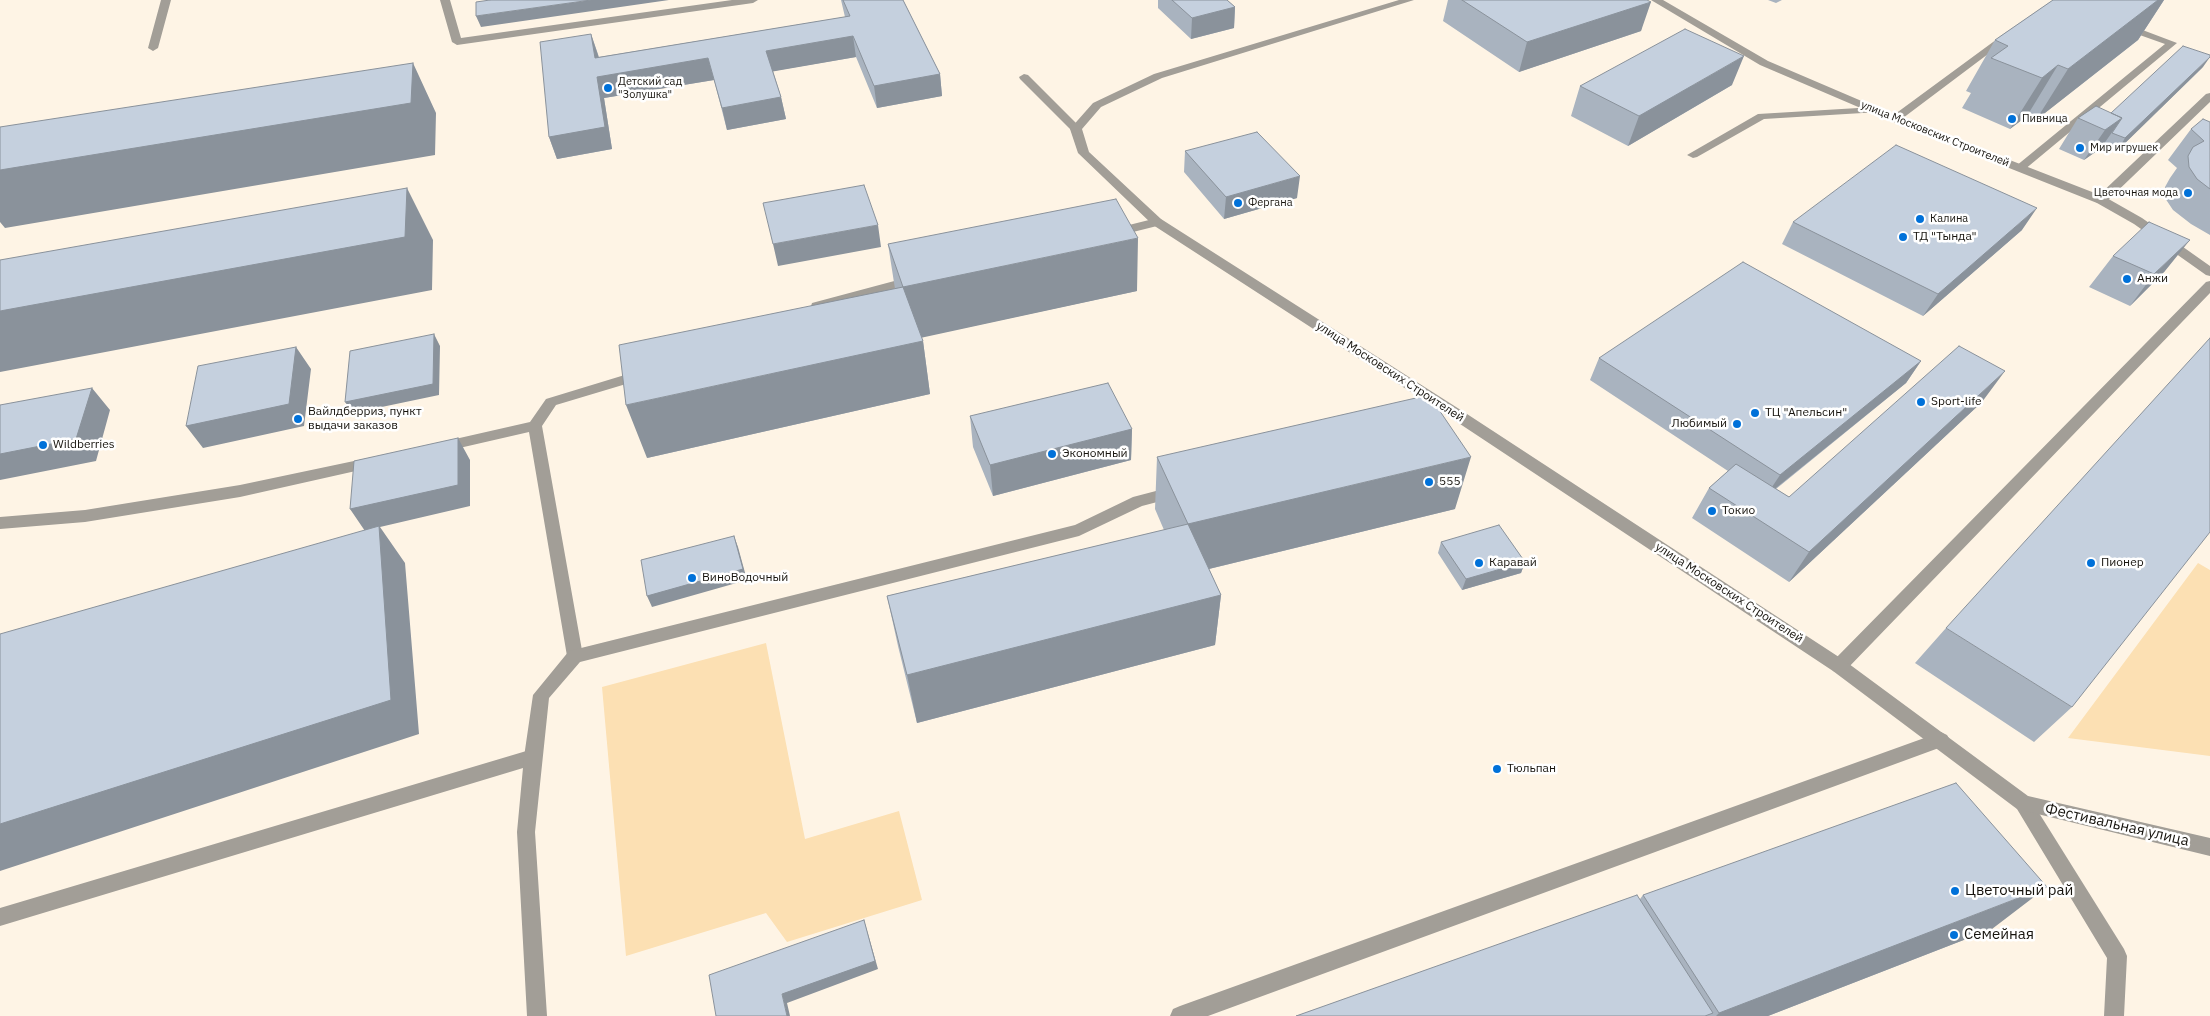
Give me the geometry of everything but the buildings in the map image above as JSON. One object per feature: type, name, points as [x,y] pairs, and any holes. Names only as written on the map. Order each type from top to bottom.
[{"type":"street","points":[[154,48],[166,0]]},
{"type":"street","points":[[445,0],[457,42],[753,0]]},
{"type":"street","points":[[1024,77],[1076,129],[1097,105],[1158,76],[1409,0]]},
{"type":"street","name":"улица Московских Строителей","points":[[1656,0],[1764,64],[2101,200],[2138,221],[2210,272]]},
{"type":"street","points":[[2020,168],[2177,45],[2117,24]]},
{"type":"street","points":[[1895,118],[2020,25]]},
{"type":"street","points":[[2101,200],[2210,96]]},
{"type":"street","points":[[1693,154],[1762,116],[1875,110]]},
{"type":"street","name":"улица Московских Строителей","points":[[1076,129],[1084,153],[1157,222],[1462,418],[1839,666],[1941,740],[2023,803]]},
{"type":"street","points":[[1100,236],[1157,222]]},
{"type":"street","points":[[806,309],[929,277]]},
{"type":"street","points":[[1839,666],[2210,285]]},
{"type":"street","points":[[575,656],[535,426],[551,402],[653,372]]},
{"type":"street","points":[[1443,423],[1462,418]]},
{"type":"street","points":[[424,451],[535,426]]},
{"type":"street","points":[[0,523],[85,516],[230,492],[387,459]]},
{"type":"street","points":[[537,1016],[526,832],[533,757],[541,695],[575,656],[1080,530],[1138,501],[1186,489]]},
{"type":"street","points":[[1180,1016],[1941,740]]},
{"type":"street","points":[[0,917],[533,757]]},
{"type":"street","points":[[2023,803],[2117,956],[2114,1016]]},
{"type":"street","name":"Фестивальная улица","points":[[2023,803],[2210,847]]},
{"type":"shaded area","points":[[2198,563],[2210,570],[2210,756],[2068,738]]},
{"type":"shaded area","points":[[766,643],[805,839],[899,811],[922,900],[787,942],[766,913],[626,956],[602,687]]},
{"type":"place","name":"Детский сад \"Золушка\"","points":[[608,88]]},
{"type":"place","name":"Пивница","points":[[2012,119]]},
{"type":"place","name":"Мир игрушек","points":[[2080,148]]},
{"type":"place","name":"Цветочная мода","points":[[2188,193]]},
{"type":"place","name":"Фергана","points":[[1238,203]]},
{"type":"place","name":"Калина","points":[[1920,219]]},
{"type":"place","name":"ТД \"Тында\"","points":[[1903,237]]},
{"type":"place","name":"Анжи","points":[[2127,279]]},
{"type":"place","name":"Sport-life","points":[[1921,402]]},
{"type":"place","name":"ТЦ \"Апельсин\"","points":[[1755,413]]},
{"type":"place","name":"Вайлдберриз, пункт выдачи заказов","points":[[298,419]]},
{"type":"place","name":"Любимый","points":[[1737,424]]},
{"type":"place","name":"Wildberries","points":[[43,445]]},
{"type":"place","name":"Экономный","points":[[1052,454]]},
{"type":"place","name":"555","points":[[1429,482]]},
{"type":"place","name":"Токио","points":[[1712,511]]},
{"type":"place","name":"Каравай","points":[[1479,563]]},
{"type":"place","name":"Пионер","points":[[2091,563]]},
{"type":"place","name":"ВиноВодочный","points":[[692,578]]},
{"type":"place","name":"Тюльпан","points":[[1497,769]]},
{"type":"place","name":"Цветочный рай","points":[[1955,891]]},
{"type":"place","name":"Семейная","points":[[1954,935]]}]
